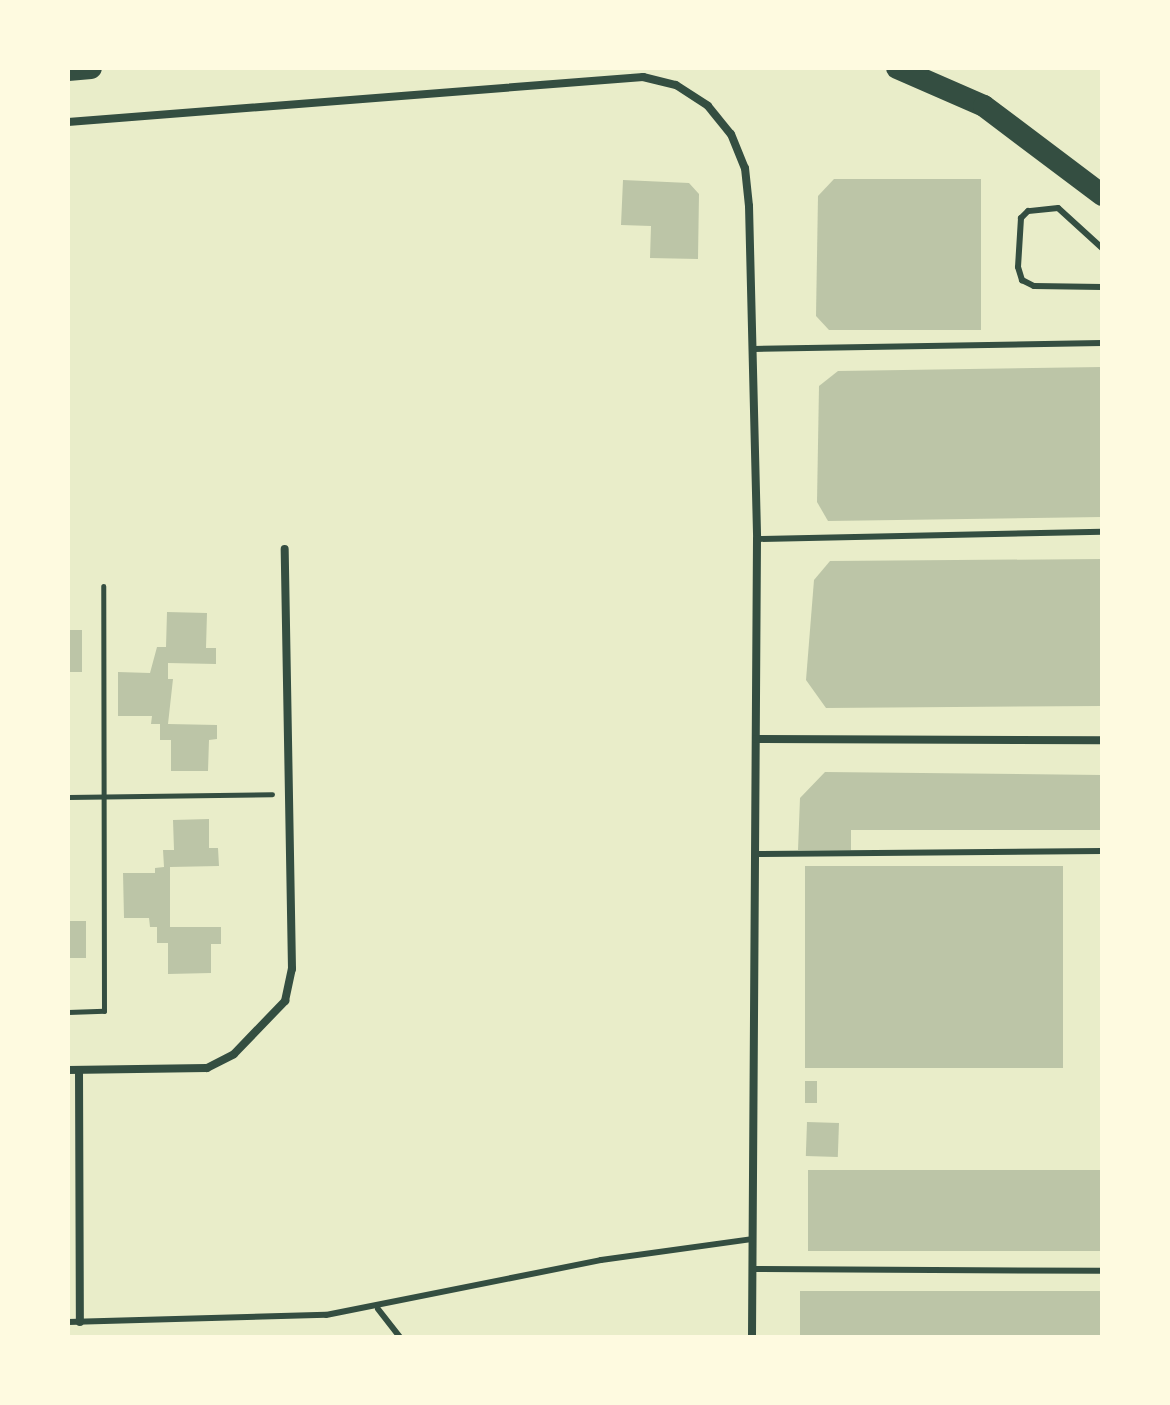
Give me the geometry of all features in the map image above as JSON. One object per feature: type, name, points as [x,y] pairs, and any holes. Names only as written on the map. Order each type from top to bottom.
[{"type":"highway","points":[[68,70],[91,68]]},
{"type":"highway","points":[[897,68],[984,106],[1102,195]]},
{"type":"street","points":[[68,122],[605,77],[676,85],[716,115],[731,134],[745,168],[754,349],[757,539],[752,1337]]},
{"type":"street","points":[[68,1070],[207,1068],[234,1054],[280,1008],[291,986],[285,549]]},
{"type":"street","points":[[756,739],[1102,740]]},
{"type":"street","points":[[79,1070],[80,1322]]},
{"type":"lane","points":[[1102,248],[1058,208],[1028,211],[1021,218],[1022,280],[1034,286],[1102,287]]},
{"type":"lane","points":[[754,349],[1102,343]]},
{"type":"lane","points":[[757,539],[1102,532]]},
{"type":"lane","points":[[756,854],[1102,851]]},
{"type":"lane","points":[[68,1322],[268,1319],[378,1309],[601,1260],[752,1239]]},
{"type":"lane","points":[[752,1269],[1102,1271]]},
{"type":"lane","points":[[378,1309],[400,1337]]},
{"type":"path","points":[[68,1012],[104,1011],[103,586]]},
{"type":"path","points":[[68,797],[289,794]]},
{"type":"building","points":[[834,179],[981,179],[981,330],[829,330],[816,316],[818,196]]},
{"type":"building","points":[[623,180],[689,183],[699,194],[698,259],[650,258],[651,226],[621,225]]},
{"type":"building","points":[[1102,367],[1102,517],[828,521],[817,502],[819,386],[838,371]]},
{"type":"building","points":[[1102,559],[1102,706],[826,708],[806,680],[814,580],[830,561]]},
{"type":"building","points":[[167,612],[207,613],[206,648],[216,648],[216,664],[168,663],[168,679],[173,679],[168,724],[217,725],[217,739],[209,740],[208,771],[171,771],[171,740],[160,740],[160,724],[151,724],[152,716],[118,716],[118,672],[150,673],[157,647],[166,647]]},
{"type":"building","points":[[68,630],[82,630],[82,672],[68,672]]},
{"type":"building","points":[[825,772],[1102,775],[1102,830],[851,830],[851,850],[798,850],[800,798]]},
{"type":"building","points":[[209,819],[209,848],[218,848],[219,866],[170,867],[170,927],[221,927],[221,944],[211,944],[211,973],[168,974],[168,943],[157,943],[157,927],[150,927],[149,918],[124,918],[123,873],[155,873],[155,868],[164,867],[163,850],[174,850],[173,820]]},
{"type":"building","points":[[805,866],[1063,866],[1063,1068],[805,1068]]},
{"type":"building","points":[[68,921],[86,921],[86,958],[68,958]]},
{"type":"building","points":[[805,1081],[817,1081],[817,1103],[805,1103]]},
{"type":"building","points":[[807,1122],[839,1123],[838,1157],[806,1156]]},
{"type":"building","points":[[808,1170],[1102,1170],[1102,1251],[808,1251]]},
{"type":"building","points":[[800,1291],[1102,1291],[1102,1337],[800,1337]]}]
